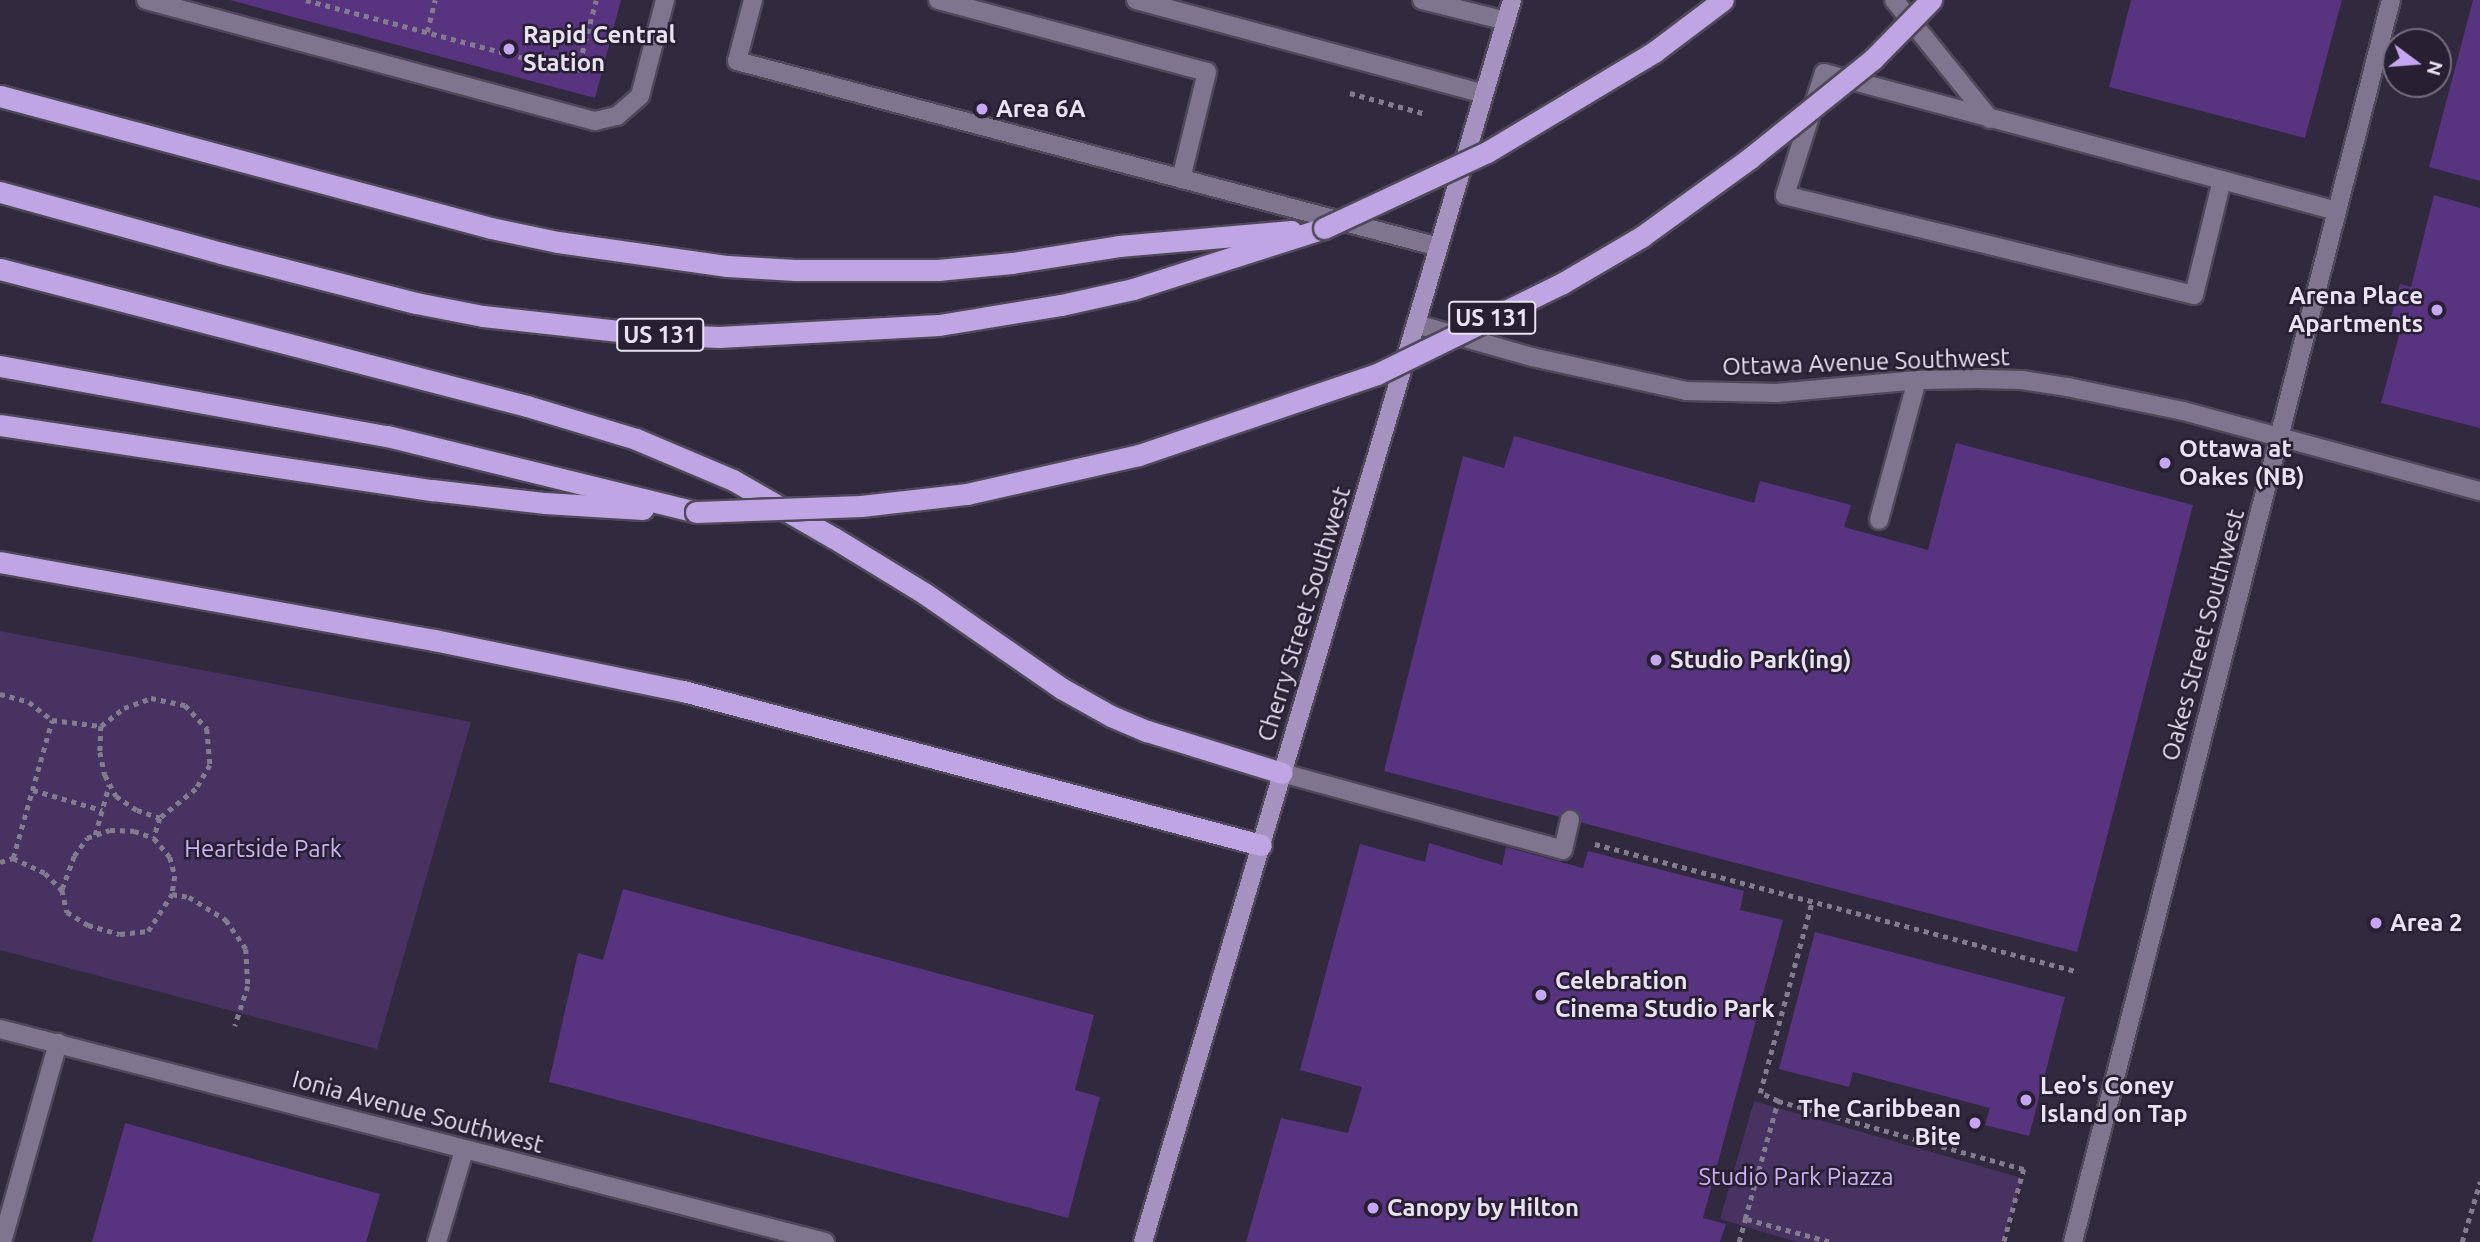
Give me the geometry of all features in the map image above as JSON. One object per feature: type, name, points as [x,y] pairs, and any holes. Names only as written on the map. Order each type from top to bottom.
[{"type":"highway","name":"US 131","points":[[0,192],[221,253],[443,308],[571,327],[719,337],[939,325],[1061,306],[1133,289],[1324,228],[1487,152],[1654,52],[1723,0]]},
{"type":"highway","name":"US 131","points":[[0,425],[432,490],[545,503],[696,512],[861,506],[967,494],[1139,455],[1377,374],[1561,284],[1641,237],[1751,158],[1874,58],[1931,0]]},
{"type":"highway","points":[[0,96],[491,228],[558,242],[727,266],[822,271],[938,270],[1012,263],[1119,246],[1324,228]]},
{"type":"highway","points":[[0,269],[527,406],[636,439],[733,481],[834,538],[924,593],[1060,688],[1111,716],[1160,735],[1282,773]]},
{"type":"highway","points":[[0,366],[387,436],[696,512]]},
{"type":"highway","points":[[0,562],[422,638],[683,691],[1261,845]]},
{"type":"main road","name":"Cherry Street Southwest","points":[[1143,1242],[1512,0]]},
{"type":"street","points":[[146,0],[595,121],[617,116],[640,96],[665,0]]},
{"type":"street","points":[[753,0],[737,61],[1438,247]]},
{"type":"street","points":[[938,0],[1207,72],[1181,179]]},
{"type":"street","points":[[1136,0],[1484,94]]},
{"type":"street","points":[[1422,0],[1506,21]]},
{"type":"street","points":[[1894,0],[1990,119]]},
{"type":"street","name":"Oakes Street Southwest","points":[[2073,1242],[2391,0]]},
{"type":"street","points":[[2222,180],[2194,295],[1785,195],[1824,73],[1990,119],[2222,180],[2337,211]]},
{"type":"street","name":"Ottawa Avenue Southwest","points":[[1416,324],[1532,357],[1686,391],[1777,393],[1917,380],[2022,380],[2067,387],[2183,411],[2480,491]]},
{"type":"street","points":[[1879,520],[1917,380]]},
{"type":"street","points":[[1282,773],[1563,850],[1568,828]]},
{"type":"street","name":"Ionia Avenue Southwest","points":[[0,1029],[780,1236],[825,1242]]},
{"type":"street","points":[[2,1242],[58,1043]]},
{"type":"street","points":[[437,1242],[464,1150]]},
{"type":"path","points":[[306,0],[577,72],[596,0]]},
{"type":"path","points":[[427,32],[435,0]]},
{"type":"path","points":[[0,694],[29,702],[52,720],[101,726],[124,708],[151,698],[185,705],[207,729],[211,765],[196,789],[160,818],[154,838]]},
{"type":"path","points":[[13,858],[52,720]]},
{"type":"path","points":[[101,726],[100,752],[109,784],[116,796],[137,810],[160,818]]},
{"type":"path","points":[[95,835],[109,784]]},
{"type":"path","points":[[33,790],[102,810]]},
{"type":"path","points":[[1568,828],[1812,902],[2078,972]]},
{"type":"path","points":[[110,830],[134,831],[154,838],[170,857],[175,876],[172,894],[148,932],[120,934],[88,925],[66,912],[62,890],[74,856],[87,838],[95,835],[110,830]]},
{"type":"path","points":[[0,862],[13,858],[45,873],[62,890]]},
{"type":"path","points":[[172,894],[189,897],[226,919],[246,949],[248,986],[234,1026]]},
{"type":"path","points":[[1812,902],[1760,1093],[1778,1101],[2024,1169],[2004,1242]]},
{"type":"path","points":[[1739,1242],[1778,1101]]},
{"type":"path","points":[[2462,1242],[2480,1182]]},
{"type":"path","points":[[1745,1219],[1829,1242]]},
{"type":"green space","name":"Heartside Park","points":[[0,631],[471,722],[377,1049],[0,950]]},
{"type":"green space","name":"Studio Park Piazza","points":[[1754,1101],[2022,1178],[2003,1242],[1797,1242],[1720,1219]]},
{"type":"building","name":"Rapid Central Station","points":[[230,0],[621,0],[595,98]]},
{"type":"building","points":[[2131,0],[2342,0],[2305,138],[2109,87]]},
{"type":"building","points":[[2473,0],[2480,0],[2480,181],[2429,167],[2447,98],[2452,98],[2452,80]]},
{"type":"building","name":"Arena Place Apartments","points":[[2434,195],[2480,208],[2480,428],[2381,403],[2399,335],[2387,332],[2400,284],[2411,287]]},
{"type":"building","points":[[1514,436],[1754,503],[1760,481],[1851,505],[1844,527],[1928,550],[1956,443],[2193,505],[2077,952],[1384,771],[1463,456],[1504,468]]},
{"type":"building","name":"Celebration Cinema Studio Park","points":[[1429,843],[1502,865],[1506,847],[1583,868],[1588,851],[1744,891],[1740,910],[1783,920],[1703,1218],[1726,1224],[1720,1242],[1246,1242],[1281,1118],[1348,1133],[1362,1087],[1300,1070],[1360,844],[1425,862]]},
{"type":"building","points":[[623,889],[1094,1015],[1075,1090],[1100,1097],[1068,1218],[549,1082],[578,953],[603,960]]},
{"type":"building","points":[[1815,932],[2065,997],[2029,1136],[1985,1125],[1990,1108],[1853,1072],[1849,1087],[1779,1069]]},
{"type":"building","points":[[125,1123],[380,1194],[366,1242],[92,1242]]},
{"type":"place","name":"Rapid Central Station","points":[[509,49]]},
{"type":"place","name":"Area 6A","points":[[982,109]]},
{"type":"place","name":"Arena Place Apartments","points":[[2437,310]]},
{"type":"place","name":"Ottawa at Oakes (NB)","points":[[2165,463]]},
{"type":"place","name":"Studio Park(ing)","points":[[1656,660]]},
{"type":"place","name":"Area 2","points":[[2376,923]]},
{"type":"place","name":"Celebration Cinema Studio Park","points":[[1541,995]]},
{"type":"place","name":"Leo's Coney Island on Tap","points":[[2026,1100]]},
{"type":"place","name":"The Caribbean Bite","points":[[1975,1123]]},
{"type":"place","name":"Canopy by Hilton","points":[[1373,1208]]}]
